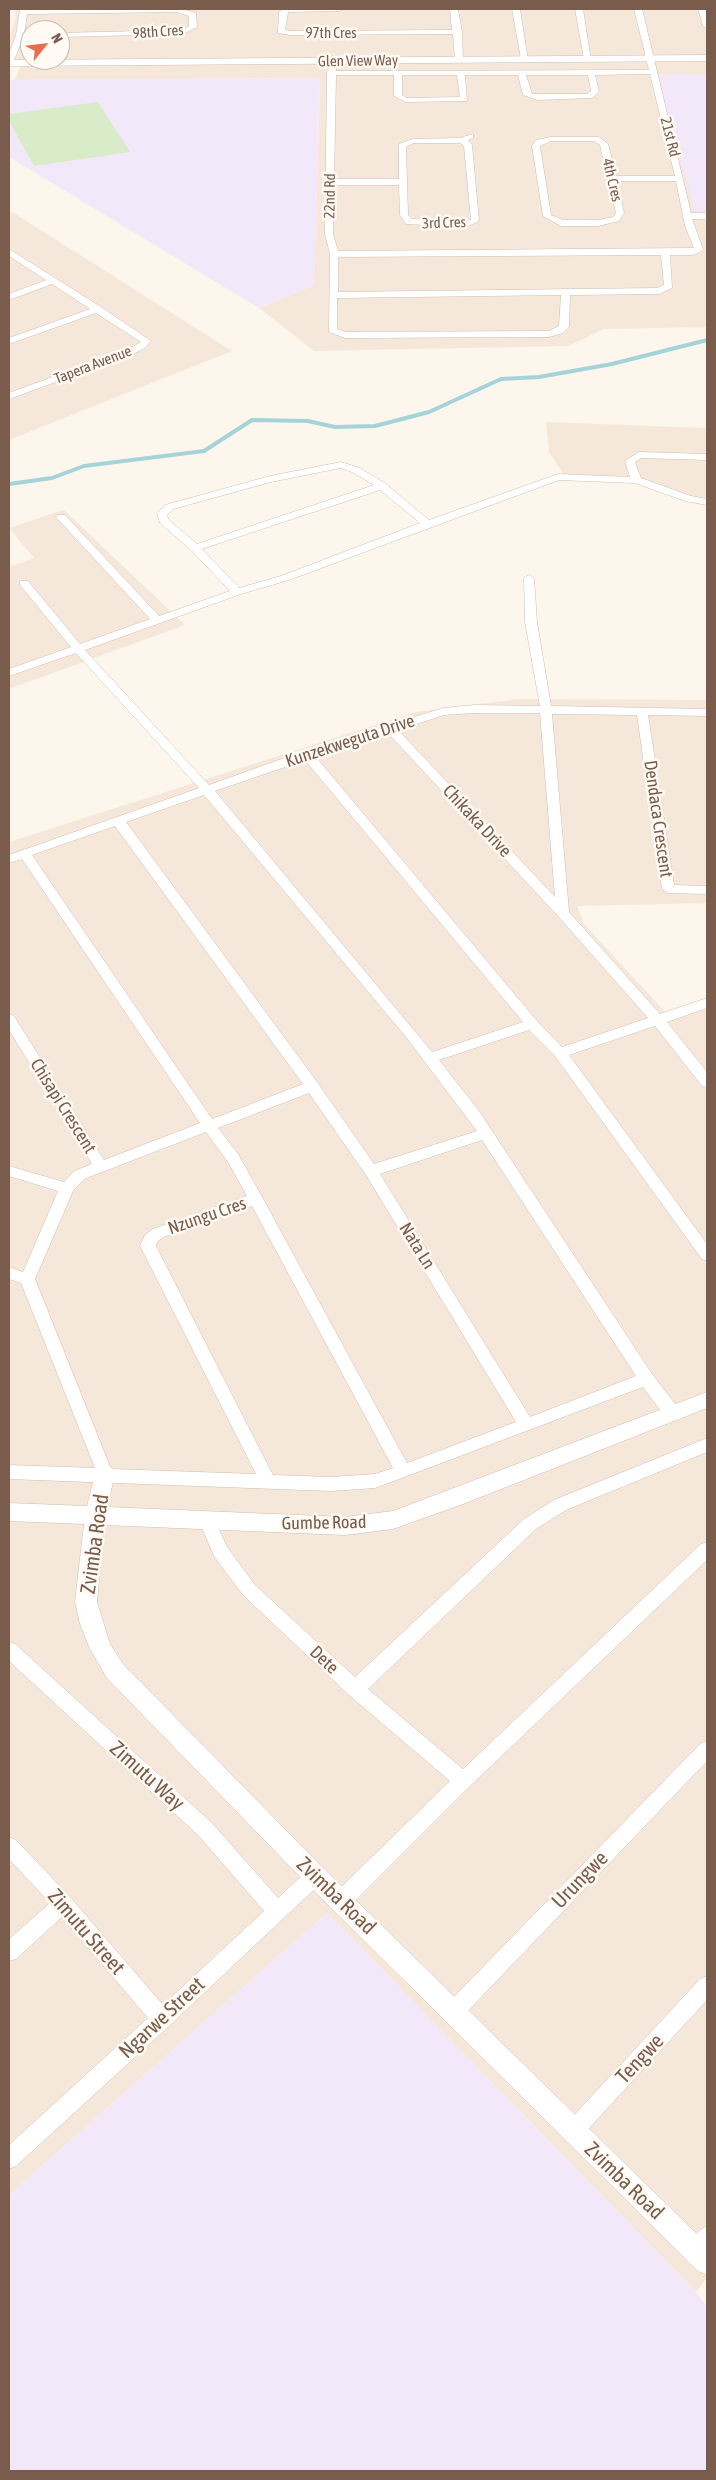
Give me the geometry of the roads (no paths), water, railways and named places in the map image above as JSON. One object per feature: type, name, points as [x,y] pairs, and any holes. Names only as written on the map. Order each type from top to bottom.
[{"type":"street","name":"97th Cres","points":[[340,9],[287,10],[283,12],[281,30],[290,33],[458,32]]},
{"type":"street","points":[[454,9],[458,32],[459,60]]},
{"type":"street","points":[[516,9],[525,59]]},
{"type":"street","points":[[579,9],[588,59]]},
{"type":"street","name":"21st Rd","points":[[638,9],[680,178],[689,226],[699,249],[693,252],[665,252]]},
{"type":"street","points":[[702,9],[707,26]]},
{"type":"street","name":"98th Cres","points":[[25,10],[178,10],[193,15],[192,27],[184,32],[70,35]]},
{"type":"street","points":[[9,63],[20,35]]},
{"type":"street","name":"Glen View Way","points":[[9,63],[707,58]]},
{"type":"street","name":"22nd Rd","points":[[332,61],[329,234],[334,254],[332,330],[345,335],[549,334],[563,329],[566,294]]},
{"type":"street","points":[[398,72],[398,96],[406,100],[464,99],[462,72]]},
{"type":"street","points":[[521,72],[526,93],[529,96],[538,98],[589,96],[596,92],[591,72]]},
{"type":"street","points":[[331,73],[654,72]]},
{"type":"street","points":[[596,139],[608,134]]},
{"type":"street","name":"3rd Cres","points":[[466,138],[475,220],[466,224],[408,222],[404,215],[402,182],[402,146],[405,143],[466,138]]},
{"type":"street","name":"4th Cres","points":[[551,139],[596,139],[604,144],[620,213],[616,218],[598,223],[553,221],[545,213],[536,146],[539,142],[551,139]]},
{"type":"street","points":[[612,179],[680,178]]},
{"type":"street","points":[[331,182],[402,182]]},
{"type":"street","points":[[688,216],[707,216]]},
{"type":"street","points":[[333,295],[566,294],[666,289],[669,286],[665,252],[334,254]]},
{"type":"street","points":[[10,254],[98,309]]},
{"type":"street","points":[[9,297],[53,281]]},
{"type":"street","points":[[9,340],[98,309]]},
{"type":"street","name":"Tapera Avenue","points":[[9,396],[142,346],[146,341],[98,309]]},
{"type":"street","points":[[636,480],[630,461],[639,455],[707,458]]},
{"type":"street","points":[[237,592],[195,548],[164,521],[162,514],[169,507],[270,479],[341,465],[356,470],[382,486],[426,524]]},
{"type":"street","points":[[9,672],[237,592],[286,578],[426,524],[558,477],[636,480],[689,499],[707,502]]},
{"type":"street","points":[[195,548],[382,486]]},
{"type":"street","points":[[61,517],[158,620]]},
{"type":"street","points":[[529,578],[531,622],[546,710],[564,913]]},
{"type":"street","points":[[24,583],[78,649],[207,790],[429,1058],[486,1133],[646,1378],[673,1414]]},
{"type":"street","name":"Kunzekweguta Drive","points":[[9,859],[207,790],[443,712],[474,709],[707,712]]},
{"type":"street","name":"Dendaca Crescent","points":[[642,711],[668,889],[707,890]]},
{"type":"street","name":"Chikaka Drive","points":[[390,729],[564,913],[659,1021],[707,1082]]},
{"type":"street","points":[[308,756],[532,1024],[560,1053],[707,1255]]},
{"type":"street","name":"Nata Ln","points":[[119,822],[312,1086],[371,1171],[526,1424]]},
{"type":"street","points":[[25,854],[209,1126],[233,1158],[256,1198]]},
{"type":"street","points":[[560,1053],[659,1021],[707,1003]]},
{"type":"street","name":"Chisapi Crescent","points":[[9,1019],[101,1167]]},
{"type":"street","points":[[429,1058],[532,1024]]},
{"type":"street","points":[[105,1474],[27,1279],[68,1188],[79,1175],[312,1086]]},
{"type":"street","points":[[371,1171],[486,1133]]},
{"type":"street","points":[[9,1171],[68,1188]]},
{"type":"street","name":"Nzungu Cres","points":[[268,1481],[148,1246],[150,1238],[158,1233],[256,1198],[403,1472]]},
{"type":"street","points":[[9,1272],[27,1279]]},
{"type":"street","points":[[9,1472],[268,1481],[375,1481],[403,1472],[646,1378]]},
{"type":"street","name":"Gumbe Road","points":[[9,1512],[345,1526],[393,1520],[456,1498],[707,1400]]},
{"type":"street","points":[[355,1689],[530,1524],[560,1505],[707,1445]]},
{"type":"street","name":"Zvimba Road","points":[[105,1474],[95,1515],[86,1602],[91,1624],[101,1649],[115,1671],[314,1876],[454,2011],[573,2131],[703,2249]]},
{"type":"street","name":"Dete","points":[[208,1521],[220,1551],[249,1590],[355,1689],[463,1781]]},
{"type":"street","points":[[341,1901],[463,1781],[707,1549]]},
{"type":"street","name":"Zimutu Way","points":[[9,1650],[205,1829],[277,1910]]},
{"type":"street","name":"Urungwe","points":[[454,2011],[707,1749]]},
{"type":"street","name":"Zimutu Street","points":[[9,1846],[63,1904],[162,2020]]},
{"type":"street","name":"Ngarwe Street","points":[[9,2159],[162,2020],[314,1876]]},
{"type":"street","points":[[9,1952],[63,1904]]},
{"type":"street","name":"Tengwe","points":[[573,2131],[707,1986]]},
{"type":"waterway","points":[[9,484],[52,478],[84,466],[204,451],[252,420],[308,421],[335,427],[375,426],[429,412],[501,379],[539,377],[612,364],[707,340]]}]
